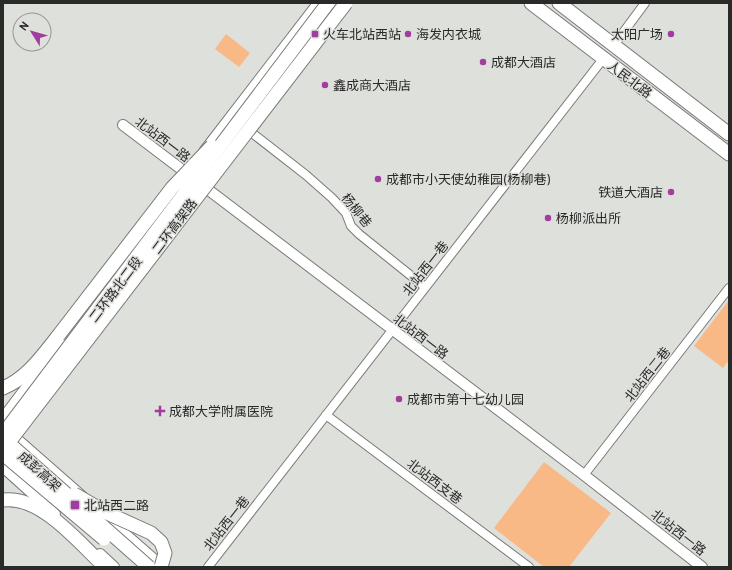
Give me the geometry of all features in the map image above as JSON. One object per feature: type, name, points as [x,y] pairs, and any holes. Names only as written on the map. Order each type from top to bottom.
[{"type":"main road","name":"二环路北二段","points":[[3,419],[187,174],[319,3]]},
{"type":"main road","name":"二环高架路","points":[[3,434],[328,3]]},
{"type":"main road","name":"二环高架路","points":[[3,450],[346,3]]},
{"type":"main road","name":"二环路北二段","points":[[3,458],[351,3]]},
{"type":"main road","name":"人民北路","points":[[531,3],[729,154]]},
{"type":"main road","name":"人民北路","points":[[559,3],[729,134]]},
{"type":"main road","points":[[3,388],[23,376],[41,359],[172,188],[249,108]]},
{"type":"main road","points":[[3,428],[16,440],[162,567],[165,553],[161,542],[151,533],[107,513],[52,482]]},
{"type":"main road","name":"成彭高架","points":[[3,438],[149,567]]},
{"type":"main road","name":"成彭高架","points":[[3,454],[137,567]]},
{"type":"main road","points":[[3,500],[14,498],[31,504],[48,514],[105,567]]},
{"type":"street","points":[[614,45],[645,3]]},
{"type":"street","name":"北站西一巷","points":[[208,567],[603,59]]},
{"type":"street","name":"北站西一路","points":[[123,125],[584,475],[702,567]]},
{"type":"street","name":"杨柳巷","points":[[252,133],[306,175],[346,213],[351,226],[359,234],[425,287]]},
{"type":"street","name":"北站西二巷","points":[[584,475],[729,288]]},
{"type":"street","name":"北站西支巷","points":[[326,415],[529,567]]},
{"type":"street","points":[[3,467],[114,567]]},
{"type":"shaded area","points":[[226,34],[250,53],[239,67],[215,49]]},
{"type":"shaded area","points":[[729,300],[729,360],[723,368],[694,346]]},
{"type":"shaded area","points":[[544,462],[611,513],[569,567],[544,567],[494,528]]},
{"type":"place","name":"火车北站西站","points":[[315,34]]},
{"type":"place","name":"海发内衣城","points":[[408,34]]},
{"type":"place","name":"太阳广场","points":[[671,34]]},
{"type":"place","name":"成都大酒店","points":[[483,62]]},
{"type":"place","name":"鑫成商大酒店","points":[[325,85]]},
{"type":"place","name":"成都市小天使幼稚园(杨柳巷)","points":[[378,179]]},
{"type":"place","name":"铁道大酒店","points":[[671,192]]},
{"type":"place","name":"杨柳派出所","points":[[548,218]]},
{"type":"place","name":"成都市第十七幼儿园","points":[[399,399]]},
{"type":"place","name":"成都大学附属医院","points":[[160,411]]},
{"type":"place","name":"北站西二路","points":[[75,505]]}]
